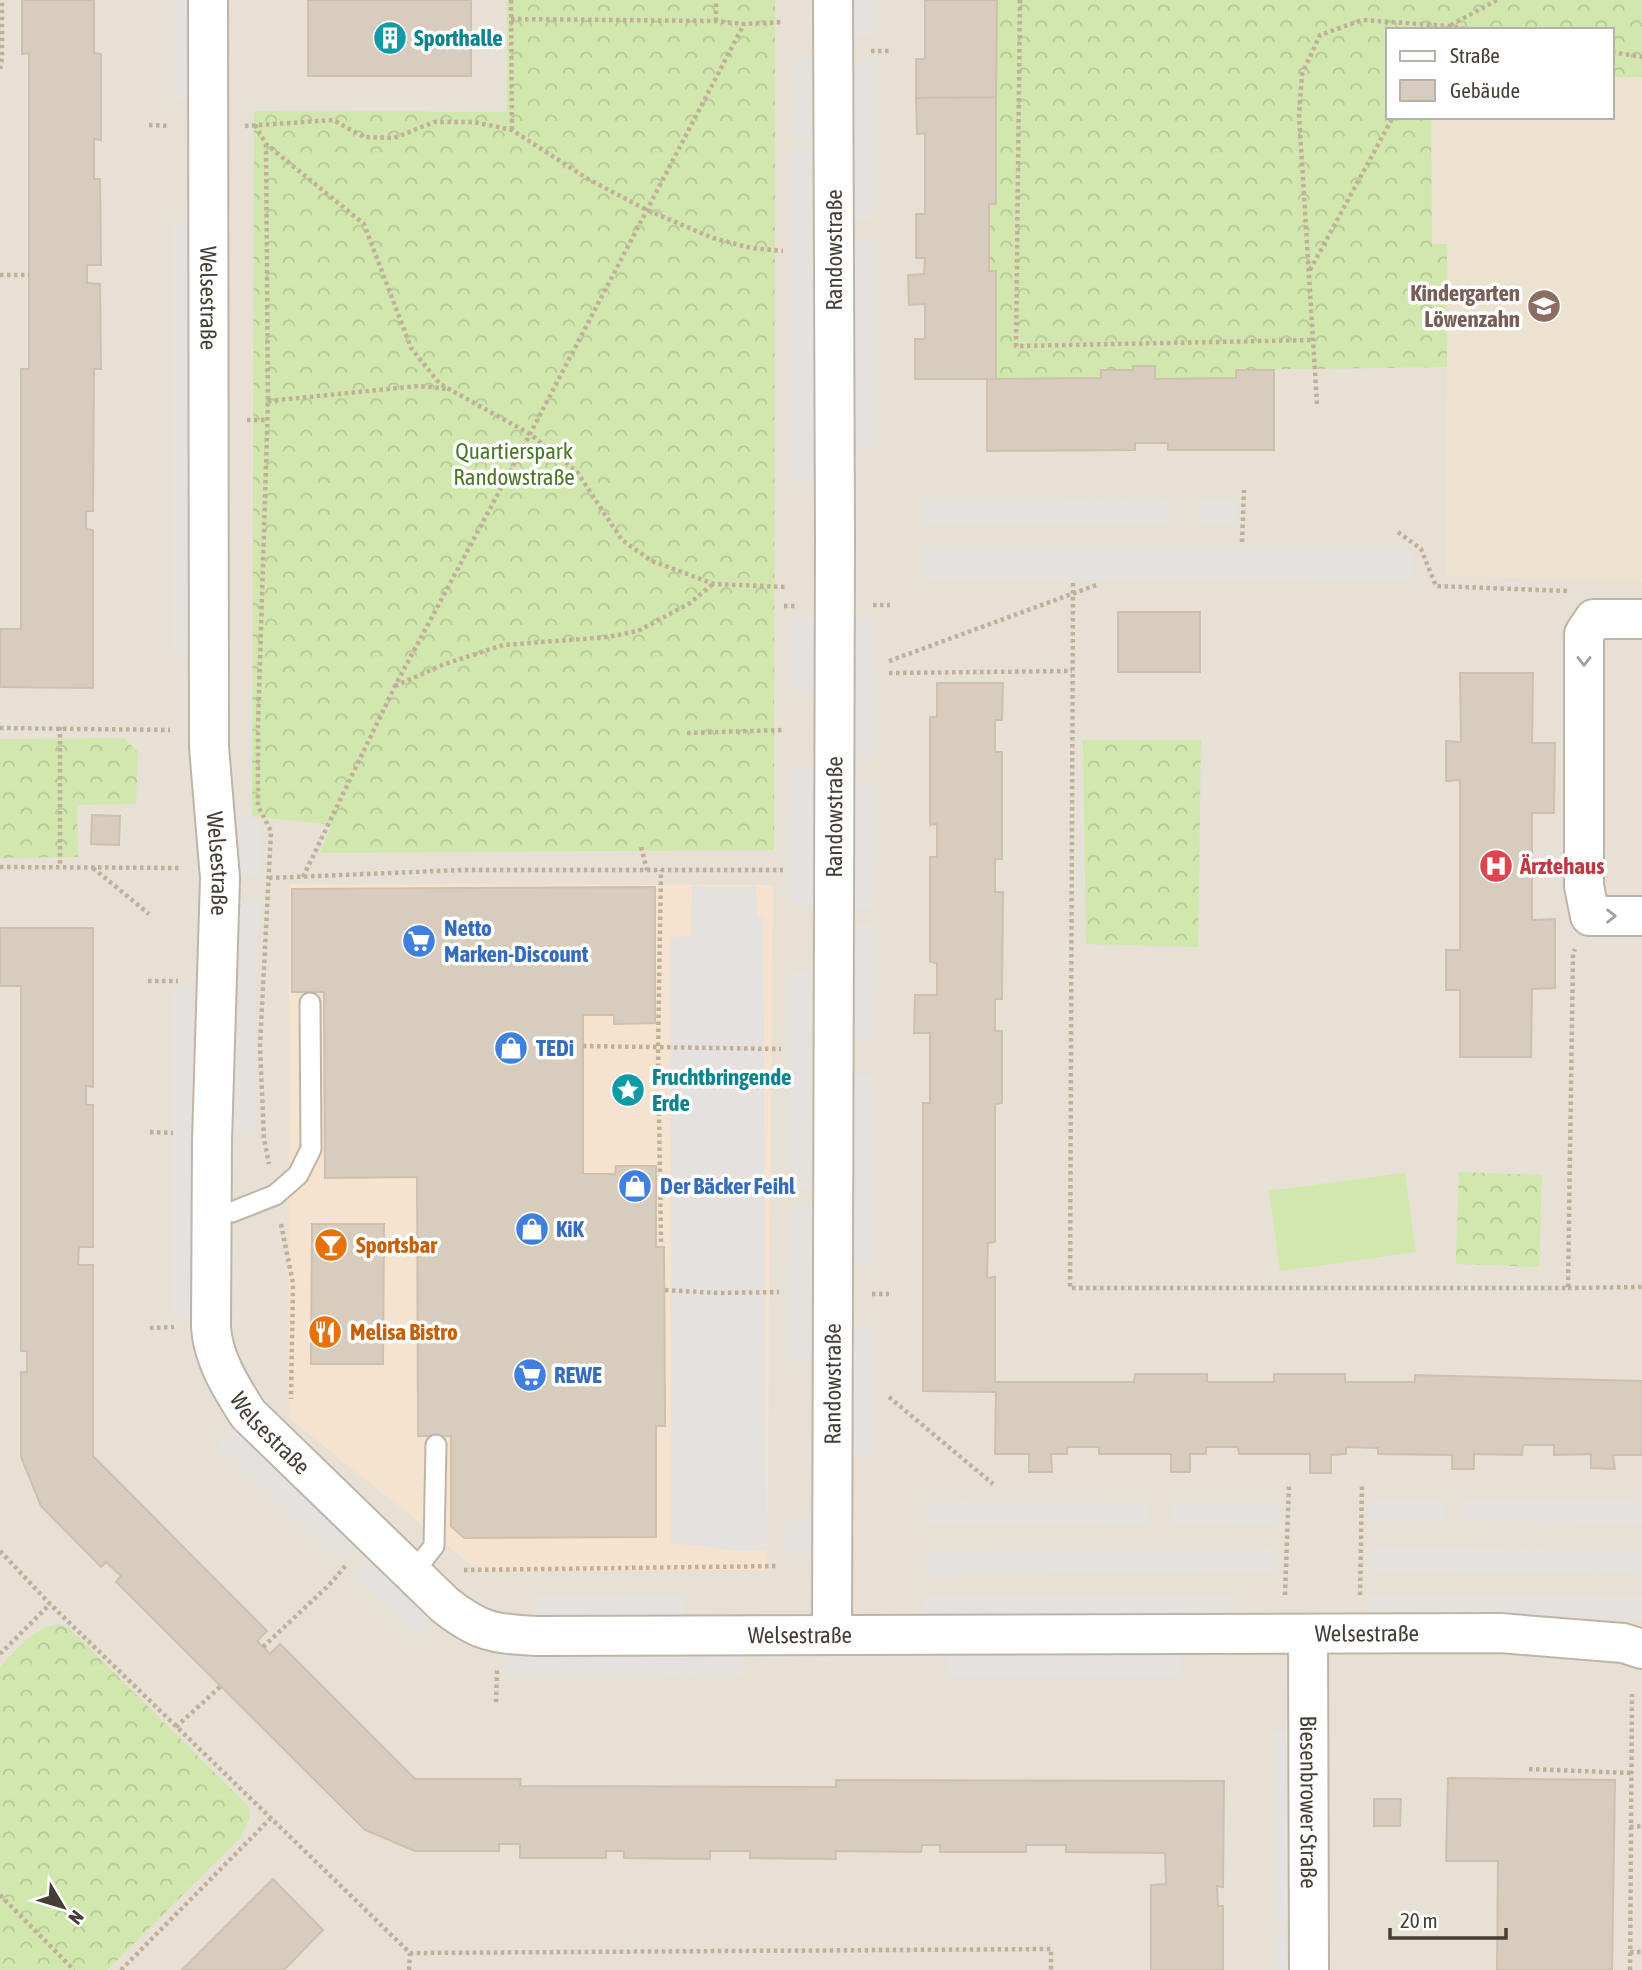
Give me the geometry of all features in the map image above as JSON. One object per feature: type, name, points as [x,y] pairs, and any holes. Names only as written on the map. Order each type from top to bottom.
[{"type":"street","name":"Welsestraße","points":[[208,0],[209,731],[220,878],[212,1141],[212,1335],[226,1380],[248,1413],[423,1560],[466,1622],[497,1634],[1532,1634],[1623,1643],[1642,1649]]},
{"type":"street","name":"Randowstraße","points":[[832,1634],[835,540],[833,0]]},
{"type":"street","points":[[1642,619],[1594,620],[1584,634],[1584,886],[1590,916],[1642,916]]},
{"type":"street","name":"Biesenbrower Straße","points":[[1296,1634],[1309,1970]]},
{"type":"lane","points":[[232,1212],[275,1195],[298,1175],[311,1149],[310,1003]]},
{"type":"lane","points":[[423,1560],[436,1445]]},
{"type":"path","points":[[0,69],[2,0]]},
{"type":"path","points":[[511,0],[512,130]]},
{"type":"path","points":[[716,0],[716,21]]},
{"type":"path","points":[[1020,0],[1016,346],[1313,340]]},
{"type":"path","points":[[1317,404],[1299,116],[1302,74],[1320,35],[1362,20],[1447,28],[1497,0]]},
{"type":"path","points":[[512,19],[716,21],[744,24],[782,22]]},
{"type":"path","points":[[303,877],[395,686],[744,24]]},
{"type":"path","points":[[1614,52],[1642,57]]},
{"type":"path","points":[[1309,272],[1392,119]]},
{"type":"path","points":[[783,251],[751,248],[713,238],[647,210],[588,179],[512,130],[474,122],[434,122],[394,138],[364,137],[333,120],[255,125],[266,144],[364,224],[411,348],[439,384],[530,434],[577,472],[622,540],[652,561],[713,584],[785,587]]},
{"type":"path","points":[[266,144],[268,401],[258,806],[271,831],[260,1046],[264,1139],[293,1283],[291,1402]]},
{"type":"path","points":[[0,275],[29,275]]},
{"type":"path","points":[[268,401],[418,386],[450,390]]},
{"type":"path","points":[[1242,542],[1244,490]]},
{"type":"path","points":[[1398,532],[1421,549],[1436,586],[1581,592]]},
{"type":"path","points":[[1073,583],[1070,1288],[1642,1287]]},
{"type":"path","points":[[395,686],[442,665],[503,645],[608,637],[638,631],[690,603],[713,584]]},
{"type":"path","points":[[889,661],[1099,584]]},
{"type":"path","points":[[889,673],[1072,671]]},
{"type":"path","points":[[60,727],[60,867]]},
{"type":"path","points":[[0,728],[209,731]]},
{"type":"path","points":[[687,733],[783,730]]},
{"type":"path","points":[[641,846],[648,870]]},
{"type":"path","points":[[0,867],[201,869],[220,878]]},
{"type":"path","points":[[93,868],[149,914]]},
{"type":"path","points":[[269,878],[462,870],[783,870]]},
{"type":"path","points":[[661,870],[658,1048],[661,1242]]},
{"type":"path","points":[[1568,1288],[1573,954],[1590,916]]},
{"type":"path","points":[[583,1046],[781,1049]]},
{"type":"path","points":[[665,1290],[779,1292]]},
{"type":"path","points":[[889,1397],[993,1484]]},
{"type":"path","points":[[1289,1485],[1296,1634]]},
{"type":"path","points":[[1360,1635],[1362,1485]]},
{"type":"path","points":[[0,1551],[50,1604],[410,1953],[1051,1949],[1051,1970]]},
{"type":"path","points":[[423,1560],[461,1570],[778,1566]]},
{"type":"path","points":[[263,1647],[346,1566]]},
{"type":"path","points":[[0,1654],[50,1604]]},
{"type":"path","points":[[176,1727],[221,1686]]},
{"type":"path","points":[[1630,1970],[1632,1694]]},
{"type":"path","points":[[1529,1769],[1631,1773]]},
{"type":"path","points":[[121,1970],[270,1818]]},
{"type":"path","points":[[1630,1827],[1642,1826]]},
{"type":"path","points":[[0,1895],[74,1970]]},
{"type":"path","points":[[1630,1952],[1642,1952]]},
{"type":"path","points":[[409,1970],[410,1953]]},
{"type":"shaded area","points":[[0,0],[1642,0],[1642,1970],[0,1970]]},
{"type":"shaded area","points":[[174,0],[198,0],[198,98],[174,99]]},
{"type":"shaded area","points":[[852,0],[873,0],[873,36],[852,36]]},
{"type":"shaded area","points":[[793,58],[815,58],[815,137],[793,137]]},
{"type":"shaded area","points":[[873,61],[873,219],[850,219],[851,62]]},
{"type":"shaded area","name":"Kindergarten Löwenzahn","points":[[1614,77],[1642,77],[1642,582],[1445,576],[1447,245],[1432,245],[1431,119],[1614,119]]},
{"type":"shaded area","points":[[792,149],[815,150],[814,482],[792,481]]},
{"type":"shaded area","points":[[173,223],[197,223],[197,655],[173,655]]},
{"type":"shaded area","points":[[850,239],[873,240],[873,448],[849,448]]},
{"type":"shaded area","points":[[1237,500],[1237,523],[1199,523],[1198,501]]},
{"type":"shaded area","points":[[1170,501],[1171,523],[922,525],[922,502]]},
{"type":"shaded area","points":[[922,550],[1411,551],[1411,581],[922,579]]},
{"type":"shaded area","points":[[815,615],[815,691],[792,690],[792,616]]},
{"type":"shaded area","points":[[849,616],[872,616],[873,762],[850,762]]},
{"type":"shaded area","points":[[792,769],[815,769],[814,906],[791,905]]},
{"type":"shaded area","points":[[849,783],[873,783],[872,909],[850,909]]},
{"type":"shaded area","points":[[237,808],[261,825],[260,876],[238,876]]},
{"type":"shaded area","points":[[289,884],[773,885],[767,1570],[479,1571],[289,1418]]},
{"type":"shaded area","points":[[692,886],[756,886],[757,916],[763,917],[767,1550],[735,1551],[671,1544],[670,937],[691,936]]},
{"type":"shaded area","points":[[236,901],[261,903],[255,955],[254,1130],[229,1131]]},
{"type":"shaded area","points":[[850,925],[873,925],[872,1039],[850,1038]]},
{"type":"shaded area","points":[[790,972],[813,972],[813,1188],[791,1188]]},
{"type":"shaded area","points":[[172,986],[195,986],[194,1315],[172,1314]]},
{"type":"shaded area","points":[[872,1074],[872,1265],[848,1264],[850,1075]]},
{"type":"shaded area","points":[[815,1206],[815,1361],[791,1362],[792,1207]]},
{"type":"shaded area","points":[[871,1325],[872,1455],[848,1454],[849,1326]]},
{"type":"shaded area","points":[[233,1427],[354,1542],[338,1559],[217,1445]]},
{"type":"shaded area","points":[[1443,1500],[1443,1522],[1369,1522],[1369,1501]]},
{"type":"shaded area","points":[[1463,1500],[1642,1502],[1642,1524],[1464,1521]]},
{"type":"shaded area","points":[[926,1501],[1148,1503],[1148,1525],[926,1523]]},
{"type":"shaded area","points":[[1171,1503],[1279,1503],[1279,1525],[1171,1524]]},
{"type":"shaded area","points":[[786,1521],[813,1521],[813,1554],[786,1554]]},
{"type":"shaded area","points":[[1370,1548],[1640,1550],[1642,1574],[1370,1572]]},
{"type":"shaded area","points":[[1274,1549],[1274,1572],[926,1575],[926,1551]]},
{"type":"shaded area","points":[[368,1556],[433,1617],[417,1635],[352,1573]]},
{"type":"shaded area","points":[[684,1595],[684,1617],[537,1618],[537,1596]]},
{"type":"shaded area","points":[[924,1596],[1233,1596],[1233,1618],[925,1619]]},
{"type":"shaded area","points":[[1369,1596],[1642,1597],[1642,1619],[1369,1619]]},
{"type":"shaded area","points":[[503,1652],[745,1653],[745,1675],[503,1674]]},
{"type":"shaded area","points":[[947,1655],[1182,1655],[1181,1677],[946,1677]]},
{"type":"shaded area","points":[[1273,1732],[1295,1732],[1295,1922],[1273,1922]]},
{"type":"shaded area","points":[[1274,1934],[1295,1934],[1295,1970],[1274,1970]]},
{"type":"green space","name":"Quartierspark Randowstraße","points":[[507,0],[775,0],[774,850],[320,853],[332,825],[252,816],[254,111],[507,112]]},
{"type":"green space","points":[[997,0],[1642,0],[1642,77],[1614,77],[1614,28],[1386,28],[1386,119],[1431,119],[1432,244],[1447,244],[1447,367],[1237,370],[1236,378],[1155,379],[1155,366],[1134,366],[1133,370],[1101,378],[996,379],[996,272],[989,271],[989,204],[996,203]]},
{"type":"green space","points":[[124,738],[138,752],[136,804],[77,805],[78,857],[0,858],[0,739]]},
{"type":"green space","points":[[1083,740],[1201,740],[1198,947],[1086,944]]},
{"type":"green space","points":[[1459,1172],[1542,1175],[1539,1267],[1456,1264]]},
{"type":"green space","points":[[1405,1173],[1416,1252],[1280,1271],[1269,1191]]},
{"type":"green space","points":[[59,1624],[69,1628],[249,1807],[249,1819],[240,1838],[107,1970],[0,1970],[0,1667],[34,1634]]},
{"type":"building","points":[[22,0],[94,0],[94,53],[101,54],[101,140],[94,139],[94,179],[100,179],[101,265],[87,265],[87,283],[100,284],[101,369],[94,369],[93,511],[86,511],[86,529],[93,530],[93,688],[0,687],[0,629],[21,629],[21,369],[29,369],[29,53],[22,54]]},
{"type":"building","name":"Sporthalle","points":[[308,0],[471,0],[471,76],[308,76]]},
{"type":"building","points":[[925,0],[997,0],[996,97],[916,98],[916,59],[925,59]]},
{"type":"building","points":[[996,97],[996,204],[989,204],[989,271],[996,271],[996,379],[915,379],[915,339],[925,339],[925,304],[909,305],[908,275],[924,274],[925,258],[916,258],[916,214],[925,214],[925,133],[917,134],[916,98]]},
{"type":"building","points":[[1133,366],[1155,366],[1155,379],[1236,378],[1236,370],[1274,370],[1274,450],[1168,450],[1168,443],[1135,443],[1135,450],[987,451],[987,379],[1101,378],[1101,370],[1133,370]]},
{"type":"building","points":[[1118,612],[1200,612],[1200,672],[1118,672]]},
{"type":"building","name":"Ärztehaus","points":[[1460,673],[1533,673],[1532,743],[1555,743],[1554,813],[1532,813],[1532,920],[1555,919],[1555,988],[1532,989],[1531,1057],[1460,1057],[1460,990],[1446,990],[1446,950],[1460,950],[1460,780],[1446,781],[1446,741],[1461,742]]},
{"type":"building","points":[[937,683],[1003,683],[1002,720],[995,720],[995,752],[1002,752],[1002,859],[995,859],[995,892],[1003,892],[1002,999],[995,999],[995,1031],[1002,1031],[1002,1103],[995,1104],[995,1242],[988,1243],[987,1278],[995,1277],[995,1382],[1134,1382],[1135,1374],[1207,1374],[1207,1382],[1274,1382],[1274,1374],[1345,1374],[1345,1382],[1415,1382],[1415,1375],[1642,1381],[1642,1455],[1613,1455],[1615,1469],[1591,1468],[1591,1454],[1554,1455],[1554,1445],[1523,1445],[1522,1455],[1474,1454],[1474,1469],[1452,1469],[1452,1455],[1378,1454],[1378,1448],[1346,1447],[1346,1454],[1331,1455],[1331,1473],[1310,1473],[1310,1454],[1239,1454],[1238,1447],[1206,1447],[1206,1454],[1190,1454],[1190,1472],[1171,1472],[1171,1454],[1099,1454],[1099,1447],[1067,1447],[1067,1454],[1051,1454],[1052,1472],[1029,1472],[1029,1454],[995,1454],[996,1392],[923,1391],[923,1103],[930,1103],[930,1033],[914,1033],[915,995],[937,995],[937,963],[930,962],[930,857],[937,857],[937,824],[930,825],[930,717],[937,717]]},
{"type":"building","points":[[92,815],[120,816],[119,845],[91,844]]},
{"type":"building","points":[[655,887],[655,1023],[614,1024],[614,1015],[583,1015],[583,1174],[615,1174],[616,1166],[656,1166],[656,1247],[664,1247],[665,1426],[656,1426],[656,1537],[464,1538],[451,1526],[451,1436],[418,1436],[417,1177],[325,1178],[324,992],[292,992],[292,889]]},
{"type":"building","points":[[0,928],[93,928],[93,1087],[86,1086],[86,1105],[93,1105],[93,1247],[79,1247],[78,1265],[93,1265],[93,1456],[267,1631],[257,1641],[270,1654],[280,1644],[415,1779],[521,1779],[520,1786],[836,1787],[836,1780],[1224,1781],[1223,1887],[1217,1886],[1218,1906],[1223,1906],[1223,1970],[1151,1970],[1151,1885],[1166,1884],[1165,1853],[1066,1852],[1066,1845],[1026,1845],[1026,1852],[940,1852],[940,1845],[922,1845],[921,1852],[835,1851],[836,1859],[750,1858],[750,1851],[710,1851],[710,1859],[624,1858],[624,1851],[606,1851],[606,1858],[520,1858],[520,1844],[499,1844],[499,1851],[415,1851],[365,1830],[116,1582],[121,1576],[106,1562],[101,1567],[41,1506],[21,1457],[21,1372],[27,1372],[27,1351],[21,1351],[21,986],[0,986]]},
{"type":"building","points":[[312,1224],[384,1224],[383,1364],[311,1364]]},
{"type":"building","points":[[1448,1778],[1615,1780],[1612,1970],[1497,1970],[1498,1861],[1446,1861]]},
{"type":"building","points":[[1374,1799],[1401,1799],[1400,1826],[1374,1826]]},
{"type":"building","points":[[273,1879],[323,1930],[284,1970],[182,1970]]},
{"type":"place","name":"Sporthalle","points":[[390,38]]},
{"type":"place","name":"Kindergarten Löwenzahn","points":[[1544,306]]},
{"type":"place","name":"Ärztehaus","points":[[1496,866]]},
{"type":"place","name":"Netto Marken-Discount","points":[[419,941]]},
{"type":"place","name":"TEDi","points":[[511,1048]]},
{"type":"place","name":"Fruchtbringende Erde","points":[[628,1090]]},
{"type":"place","name":"Der Bäcker Feihl","points":[[635,1186]]},
{"type":"place","name":"KiK","points":[[532,1229]]},
{"type":"place","name":"Sportsbar","points":[[331,1245]]},
{"type":"place","name":"Melisa Bistro","points":[[325,1332]]},
{"type":"place","name":"REWE","points":[[530,1375]]}]
